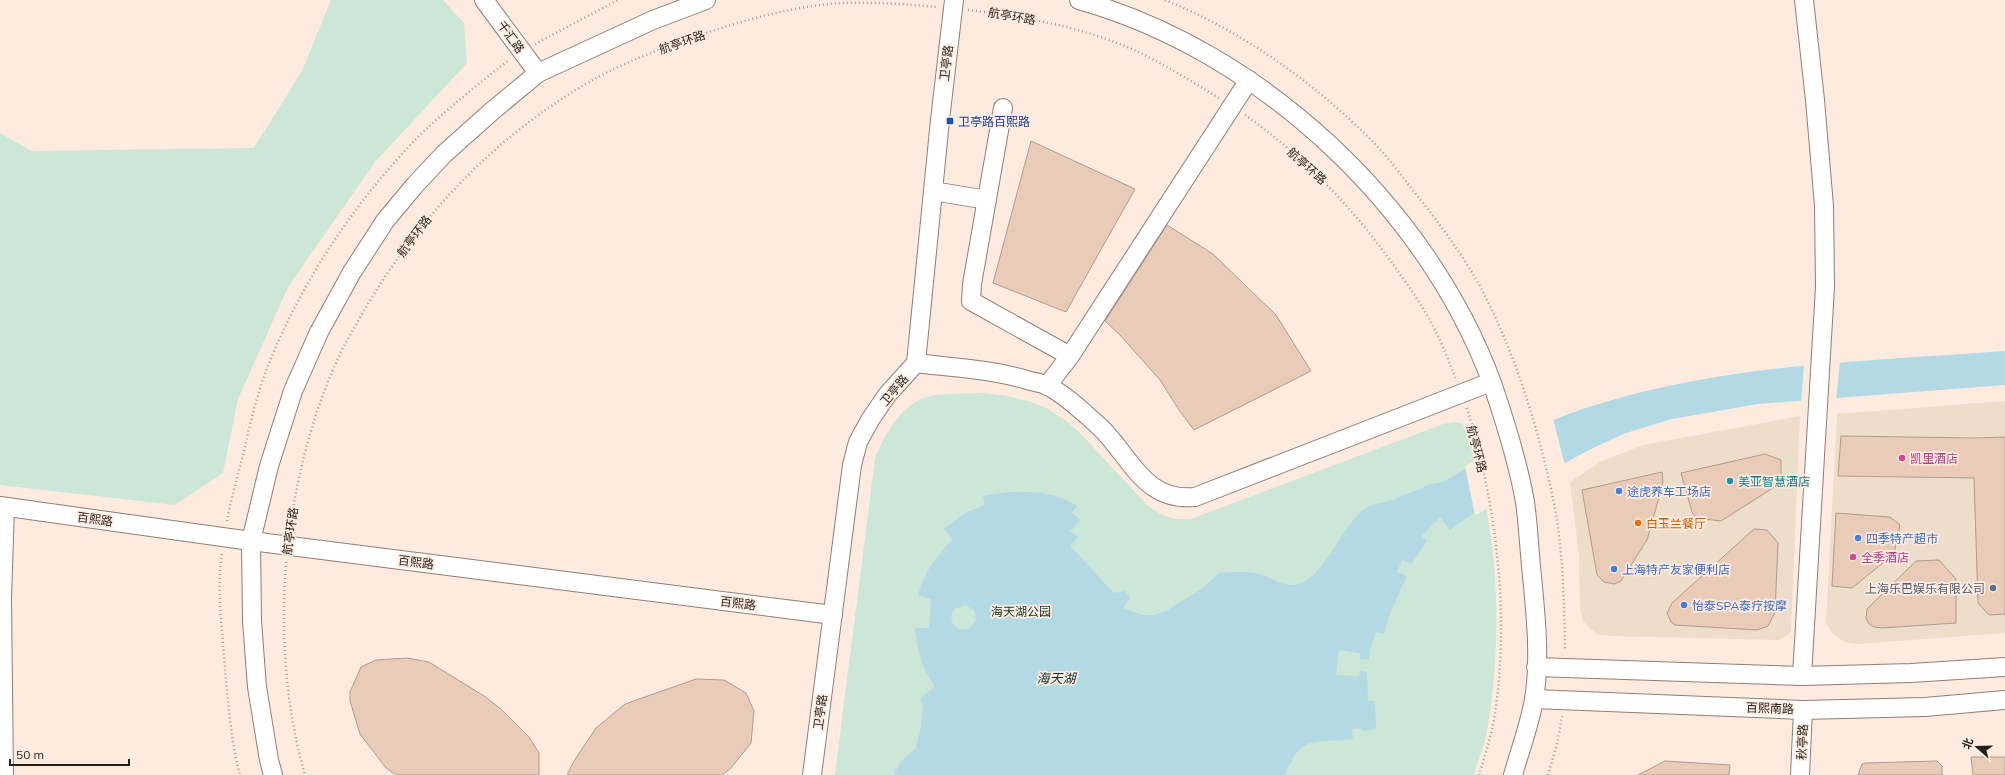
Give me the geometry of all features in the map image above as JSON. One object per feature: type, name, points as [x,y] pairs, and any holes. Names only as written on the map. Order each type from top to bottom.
[{"type":"street","name":"千汇路","points":[[484,0],[538,73]]},
{"type":"street","points":[[273,775],[269,760],[257,687],[252,621],[251,541],[269,466],[293,391],[319,332],[352,272],[385,221],[415,185],[444,154],[538,73],[653,20],[706,0]]},
{"type":"street","points":[[1079,0],[1163,31],[1249,80],[1288,110],[1368,183],[1410,233],[1446,289],[1469,333],[1491,382],[1507,431],[1525,502],[1535,610],[1536,667],[1534,699],[1514,775]]},
{"type":"street","points":[[1802,676],[1825,286],[1824,206],[1815,100],[1804,0]]},
{"type":"street","name":"卫亭路","points":[[812,775],[852,465],[858,442],[870,420],[887,395],[916,363],[940,120],[954,4]]},
{"type":"street","points":[[1047,386],[1070,356],[1249,80]]},
{"type":"street","points":[[1003,108],[972,284],[971,301],[1070,356]]},
{"type":"street","points":[[934,191],[987,200]]},
{"type":"street","points":[[916,363],[1016,376],[1047,386],[1080,410],[1102,429],[1145,481],[1168,496],[1182,499],[1195,497],[1491,382]]},
{"type":"street","points":[[3,506],[2,598],[4,775]]},
{"type":"street","name":"百熙路","points":[[3,506],[251,541],[833,615]]},
{"type":"street","points":[[1536,667],[1802,676],[1911,673],[2005,667]]},
{"type":"street","name":"百熙南路","points":[[1534,699],[1803,710],[1925,707],[2005,700]]},
{"type":"street","name":"秋亭路","points":[[1800,775],[1803,710]]},
{"type":"path","points":[[240,775],[236,759],[227,695],[221,609],[221,556],[230,507],[258,395],[272,356],[298,303],[353,214],[383,176],[420,136],[472,90],[522,52],[546,36],[618,0]]},
{"type":"path","points":[[1165,0],[1210,20],[1282,65],[1362,130],[1442,227],[1482,292],[1514,363],[1534,421],[1551,486],[1560,545],[1566,668]]},
{"type":"path","name":"航亭环路","points":[[305,775],[291,718],[286,672],[283,603],[288,545],[302,465],[323,398],[341,352],[375,292],[405,247],[435,209],[469,172],[507,140],[579,88],[650,52],[723,27],[797,9],[839,3],[954,4],[1028,18],[1085,32],[1120,44],[1151,59],[1232,106],[1261,126],[1298,156],[1328,184],[1354,212],[1404,279],[1433,326],[1462,393],[1478,447],[1491,512],[1500,575],[1502,622],[1496,708],[1490,740],[1479,775]]},
{"type":"path","points":[[1548,775],[1557,744],[1564,700]]},
{"type":"shaded area","points":[[2005,401],[2005,633],[1859,644],[1845,642],[1832,633],[1826,623],[1837,414]]},
{"type":"shaded area","points":[[1800,416],[1791,630],[1788,635],[1778,640],[1610,636],[1598,635],[1583,621],[1580,610],[1579,555],[1570,482],[1600,462],[1643,445]]},
{"type":"green space","points":[[331,0],[443,0],[464,23],[467,63],[375,162],[288,287],[238,399],[223,473],[175,505],[0,485],[0,133],[32,151],[254,148],[302,71]]},
{"type":"green space","name":"海天湖公园","points":[[982,393],[1007,396],[1028,401],[1048,409],[1065,420],[1079,432],[1148,506],[1159,513],[1179,519],[1191,519],[1443,424],[1454,422],[1463,424],[1476,463],[1486,507],[1491,538],[1496,603],[1495,668],[1492,700],[1486,737],[1474,775],[835,775],[875,458],[890,428],[905,410],[914,403],[935,395]]},
{"type":"water","name":"海天湖","points":[[2005,351],[2005,385],[1758,404],[1672,419],[1623,434],[1585,452],[1466,518],[1450,530],[1440,517],[1422,536],[1427,541],[1411,564],[1402,560],[1397,572],[1407,576],[1390,613],[1384,634],[1376,632],[1370,649],[1369,660],[1360,659],[1360,653],[1339,650],[1336,675],[1359,676],[1360,671],[1367,672],[1368,701],[1375,701],[1376,729],[1362,731],[1361,728],[1352,729],[1353,739],[1319,741],[1304,746],[1297,752],[1291,761],[1285,775],[894,775],[901,761],[916,748],[921,727],[923,706],[920,698],[935,687],[921,659],[915,628],[929,628],[931,599],[918,595],[924,578],[932,565],[953,539],[944,529],[965,513],[985,505],[983,496],[1007,492],[1043,493],[1066,500],[1077,506],[1072,513],[1080,520],[1070,531],[1078,537],[1070,546],[1114,593],[1125,591],[1130,598],[1123,608],[1142,615],[1155,615],[1166,611],[1203,588],[1219,573],[1252,573],[1289,585],[1305,582],[1315,574],[1324,563],[1350,524],[1369,506],[1390,501],[1429,485],[1444,481],[1535,429],[1566,415],[1619,398],[1673,385],[1728,375],[1783,368]],"holes":[[[966,605],[975,611],[976,620],[969,629],[960,630],[952,621],[951,618],[954,609]]]},
{"type":"pier","points":[[1840,362],[1836,400],[1801,403],[1804,364]]},
{"type":"pier","points":[[1553,419],[1565,465],[1475,515],[1465,466],[1501,445]]},
{"type":"building","points":[[1031,141],[1135,189],[1066,312],[993,283]]},
{"type":"building","points":[[1167,225],[1213,254],[1276,315],[1311,371],[1194,430],[1160,380],[1120,335],[1105,321]]},
{"type":"building","points":[[1841,436],[2005,437],[2005,614],[1989,615],[1978,603],[1974,478],[1838,476]]},
{"type":"building","name":"美亚智慧酒店","points":[[1765,454],[1781,460],[1781,475],[1773,488],[1721,521],[1704,519],[1695,516],[1692,512],[1681,473]]},
{"type":"building","points":[[1662,472],[1663,481],[1647,540],[1621,581],[1614,584],[1604,582],[1597,575],[1582,490]]},
{"type":"building","points":[[1836,513],[1890,517],[1900,525],[1894,554],[1852,588],[1832,586]]},
{"type":"building","points":[[1754,529],[1767,530],[1778,543],[1775,612],[1768,626],[1757,630],[1675,625],[1671,622],[1667,613],[1672,603]]},
{"type":"building","points":[[1939,560],[1956,579],[1956,623],[1882,628],[1874,627],[1869,624],[1866,618],[1867,609],[1916,561]]},
{"type":"building","points":[[407,658],[429,662],[484,696],[501,709],[529,737],[539,753],[539,775],[396,775],[386,768],[360,734],[350,701],[350,692],[361,667],[376,660]]},
{"type":"building","points":[[696,679],[724,680],[746,693],[754,711],[751,743],[731,768],[722,775],[567,775],[574,761],[596,728],[625,704]]},
{"type":"building","points":[[1971,757],[2005,757],[2005,775],[1973,775]]},
{"type":"building","points":[[1665,761],[1730,765],[1729,775],[1638,775]]},
{"type":"building","points":[[1937,761],[1942,766],[1942,775],[1858,775],[1862,764],[1866,763]]},
{"type":"place","name":"卫亭路百熙路","points":[[950,121]]},
{"type":"place","name":"凯里酒店","points":[[1902,458]]},
{"type":"place","name":"美亚智慧酒店","points":[[1730,481]]},
{"type":"place","name":"途虎养车工场店","points":[[1619,491]]},
{"type":"place","name":"白玉兰餐厅","points":[[1638,523]]},
{"type":"place","name":"四季特产超市","points":[[1858,538]]},
{"type":"place","name":"全季酒店","points":[[1853,557]]},
{"type":"place","name":"上海特产友家便利店","points":[[1614,569]]},
{"type":"place","name":"上海乐巴娱乐有限公司","points":[[1993,588]]},
{"type":"place","name":"怡泰SPA泰疗按摩","points":[[1684,605]]}]
